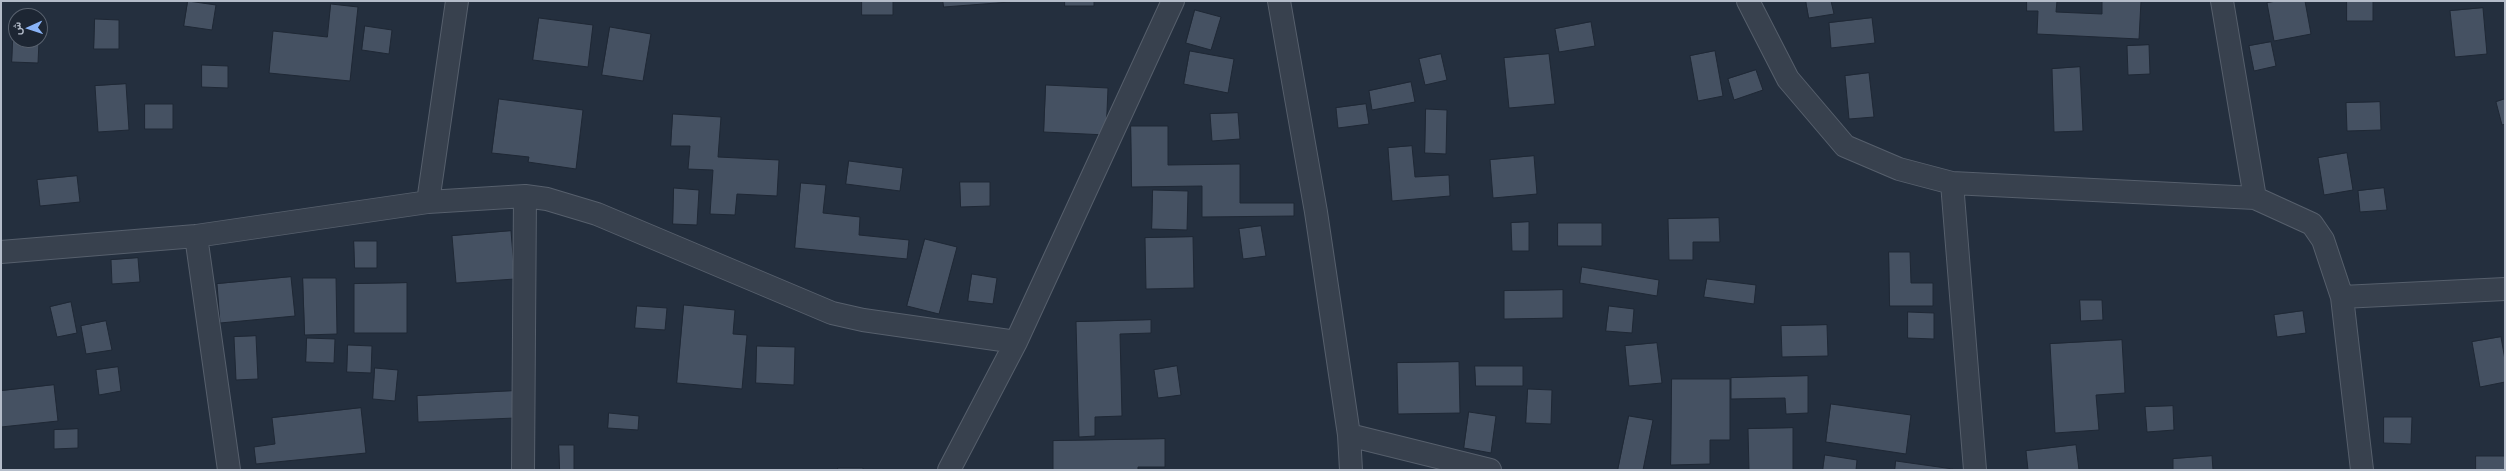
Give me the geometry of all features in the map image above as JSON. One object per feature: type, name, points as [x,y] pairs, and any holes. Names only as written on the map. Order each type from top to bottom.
[{"type":"street","points":[[428,202],[457,1]]},
{"type":"street","points":[[949,470],[1016,342],[1173,1]]},
{"type":"street","points":[[1279,1],[1316,212],[1349,435],[1351,470]]},
{"type":"street","points":[[1748,1],[1788,78],[1845,146],[1899,169],[1952,183],[2255,198],[2312,224],[2323,240],[2342,297],[2362,470]]},
{"type":"street","points":[[2222,1],[2255,198]]},
{"type":"street","points":[[1952,183],[1975,470]]},
{"type":"street","points":[[524,470],[525,196]]},
{"type":"street","points":[[1,252],[196,236],[428,202],[525,196],[547,199],[597,214],[832,313],[863,320],[1016,342]]},
{"type":"street","points":[[196,236],[229,470]]},
{"type":"street","points":[[2342,297],[2505,289]]},
{"type":"street","points":[[1349,435],[1490,470]]},
{"type":"building","points":[[188,1],[216,5],[212,30],[184,26]]},
{"type":"building","points":[[862,1],[893,1],[893,15],[862,15]]},
{"type":"building","points":[[943,1],[1010,1],[1010,2],[944,7]]},
{"type":"building","points":[[1065,1],[1094,1],[1094,6],[1065,6]]},
{"type":"building","points":[[1806,1],[1831,1],[1834,14],[1809,18]]},
{"type":"building","points":[[2027,1],[2057,1],[2056,12],[2102,14],[2102,1],[2141,1],[2139,39],[2037,34],[2038,11],[2027,11]]},
{"type":"building","points":[[2277,1],[2305,1],[2311,34],[2274,41],[2267,3]]},
{"type":"building","points":[[2347,1],[2373,1],[2373,21],[2347,21]]},
{"type":"building","points":[[331,4],[358,7],[350,81],[269,73],[273,31],[327,37]]},
{"type":"building","points":[[2483,8],[2487,54],[2455,57],[2450,11]]},
{"type":"building","points":[[1195,10],[1221,17],[1211,50],[1186,43]]},
{"type":"building","points":[[539,18],[593,25],[588,67],[533,60]]},
{"type":"building","points":[[1872,18],[1875,43],[1831,48],[1829,23]]},
{"type":"building","points":[[95,19],[119,20],[119,49],[94,49]]},
{"type":"building","points":[[1591,22],[1595,46],[1559,52],[1555,29]]},
{"type":"building","points":[[365,26],[392,30],[389,54],[362,50]]},
{"type":"building","points":[[610,27],[651,34],[643,81],[602,75]]},
{"type":"building","points":[[2271,42],[2276,66],[2254,71],[2249,46]]},
{"type":"building","points":[[2149,45],[2150,74],[2128,75],[2127,46]]},
{"type":"building","points":[[13,48],[39,48],[38,63],[12,62]]},
{"type":"building","points":[[1190,51],[1234,59],[1228,93],[1184,84]]},
{"type":"building","points":[[1715,51],[1723,96],[1698,101],[1690,56]]},
{"type":"building","points":[[1441,54],[1447,80],[1425,85],[1419,59]]},
{"type":"building","points":[[1549,54],[1555,104],[1509,108],[1504,58]]},
{"type":"building","points":[[202,65],[228,66],[228,88],[202,87]]},
{"type":"building","points":[[2080,67],[2083,131],[2054,132],[2052,69]]},
{"type":"building","points":[[1756,70],[1763,90],[1734,100],[1728,79]]},
{"type":"building","points":[[1869,73],[1874,117],[1849,119],[1845,76]]},
{"type":"building","points":[[1411,82],[1415,102],[1372,110],[1369,91]]},
{"type":"building","points":[[126,84],[129,130],[98,132],[95,86]]},
{"type":"building","points":[[1046,85],[1108,88],[1106,135],[1044,132]]},
{"type":"building","points":[[499,99],[583,110],[576,169],[528,162],[529,157],[492,153]]},
{"type":"building","points":[[2505,99],[2505,124],[2502,125],[2496,102]]},
{"type":"building","points":[[2380,102],[2381,130],[2347,131],[2346,103]]},
{"type":"building","points":[[145,104],[173,104],[173,129],[145,129]]},
{"type":"building","points":[[1366,104],[1369,124],[1338,128],[1336,108]]},
{"type":"building","points":[[1426,109],[1447,110],[1446,154],[1425,153]]},
{"type":"building","points":[[1238,113],[1240,139],[1212,141],[1210,114]]},
{"type":"building","points":[[673,114],[721,117],[718,157],[779,160],[777,196],[737,194],[735,215],[710,214],[713,170],[688,169],[690,146],[671,146]]},
{"type":"building","points":[[1131,126],[1168,126],[1168,165],[1240,164],[1240,203],[1294,203],[1294,216],[1202,217],[1202,186],[1132,187]]},
{"type":"building","points":[[1412,146],[1415,177],[1449,175],[1450,196],[1392,201],[1388,148]]},
{"type":"building","points":[[2347,153],[2353,190],[2324,195],[2318,158]]},
{"type":"building","points":[[1534,156],[1537,194],[1493,198],[1490,160]]},
{"type":"building","points":[[849,161],[903,168],[900,191],[846,184]]},
{"type":"building","points":[[77,176],[80,202],[40,206],[37,180]]},
{"type":"building","points":[[960,182],[990,182],[990,206],[961,207]]},
{"type":"building","points":[[801,183],[826,185],[823,213],[860,217],[859,235],[909,240],[907,259],[795,248]]},
{"type":"building","points":[[674,188],[699,190],[697,225],[673,224]]},
{"type":"building","points":[[2384,188],[2387,210],[2360,212],[2358,191]]},
{"type":"building","points":[[1153,190],[1188,191],[1187,230],[1152,229]]},
{"type":"building","points":[[1719,218],[1720,242],[1693,242],[1693,260],[1669,260],[1668,219]]},
{"type":"building","points":[[1529,222],[1529,251],[1512,251],[1511,223]]},
{"type":"building","points":[[1558,223],[1602,223],[1602,246],[1558,246]]},
{"type":"building","points":[[1261,226],[1266,256],[1243,259],[1239,229]]},
{"type":"building","points":[[511,231],[515,279],[456,283],[452,236]]},
{"type":"building","points":[[1193,237],[1194,288],[1146,289],[1145,238]]},
{"type":"building","points":[[925,239],[957,247],[939,314],[907,306]]},
{"type":"building","points":[[354,241],[377,241],[377,268],[355,268]]},
{"type":"building","points":[[1889,252],[1910,252],[1911,283],[1933,283],[1933,306],[1890,306]]},
{"type":"building","points":[[138,258],[140,282],[112,284],[111,260]]},
{"type":"building","points":[[1582,267],[1659,280],[1657,296],[1580,283]]},
{"type":"building","points":[[972,274],[997,278],[993,304],[968,301]]},
{"type":"building","points":[[291,277],[295,316],[220,323],[217,284]]},
{"type":"building","points":[[303,278],[336,278],[337,334],[305,335]]},
{"type":"building","points":[[1707,279],[1756,285],[1754,304],[1704,297]]},
{"type":"building","points":[[407,283],[407,333],[354,333],[354,284]]},
{"type":"building","points":[[1563,290],[1563,318],[1504,319],[1504,291]]},
{"type":"building","points":[[2080,300],[2102,300],[2103,320],[2081,321]]},
{"type":"building","points":[[71,302],[77,333],[57,337],[50,307]]},
{"type":"building","points":[[684,305],[735,310],[733,334],[747,335],[742,389],[677,383]]},
{"type":"building","points":[[637,306],[667,308],[665,330],[635,328]]},
{"type":"building","points":[[1609,306],[1634,309],[1632,333],[1606,331]]},
{"type":"building","points":[[2303,311],[2306,333],[2277,337],[2274,315]]},
{"type":"building","points":[[1908,312],[1934,313],[1934,339],[1908,338]]},
{"type":"building","points":[[1151,320],[1151,333],[1120,334],[1122,416],[1095,417],[1095,436],[1079,437],[1076,322]]},
{"type":"building","points":[[106,321],[112,350],[86,354],[81,326]]},
{"type":"building","points":[[1827,325],[1828,356],[1782,357],[1781,326]]},
{"type":"building","points":[[256,336],[258,379],[236,380],[234,337]]},
{"type":"building","points":[[2501,337],[2505,360],[2505,382],[2480,387],[2472,342]]},
{"type":"building","points":[[307,338],[335,339],[334,363],[306,362]]},
{"type":"building","points":[[2122,340],[2125,393],[2096,395],[2099,430],[2055,433],[2050,344]]},
{"type":"building","points":[[1657,343],[1662,383],[1629,386],[1625,346]]},
{"type":"building","points":[[348,345],[372,346],[371,373],[347,372]]},
{"type":"building","points":[[757,346],[795,347],[794,385],[756,383]]},
{"type":"building","points":[[1459,362],[1460,413],[1398,414],[1397,363]]},
{"type":"building","points":[[1177,366],[1181,395],[1158,398],[1154,370]]},
{"type":"building","points":[[1475,366],[1523,366],[1523,386],[1476,386]]},
{"type":"building","points":[[118,367],[121,391],[99,395],[96,370]]},
{"type":"building","points":[[375,368],[398,370],[395,401],[373,399]]},
{"type":"building","points":[[1808,376],[1808,413],[1786,414],[1785,398],[1731,399],[1731,378]]},
{"type":"building","points":[[1672,379],[1730,379],[1730,440],[1710,440],[1710,464],[1671,465]]},
{"type":"building","points":[[54,385],[58,421],[1,427],[1,391]]},
{"type":"building","points":[[1528,389],[1552,390],[1551,424],[1526,423]]},
{"type":"building","points":[[513,391],[515,418],[418,422],[417,396]]},
{"type":"building","points":[[1831,404],[1911,415],[1906,454],[1826,442]]},
{"type":"building","points":[[2173,406],[2174,430],[2147,432],[2145,407]]},
{"type":"building","points":[[361,408],[366,453],[256,464],[254,447],[275,444],[272,418]]},
{"type":"building","points":[[1469,412],[1496,416],[1491,453],[1464,448]]},
{"type":"building","points":[[609,413],[639,416],[638,430],[608,428]]},
{"type":"building","points":[[1629,416],[1653,420],[1643,470],[1618,470]]},
{"type":"building","points":[[2384,417],[2412,417],[2411,444],[2384,443]]},
{"type":"building","points":[[1793,428],[1793,470],[1749,470],[1748,429]]},
{"type":"building","points":[[78,429],[78,448],[54,449],[54,430]]},
{"type":"building","points":[[1165,439],[1165,467],[1138,467],[1138,470],[1053,470],[1053,441]]},
{"type":"building","points":[[559,445],[574,445],[574,470],[560,470]]},
{"type":"building","points":[[2076,445],[2079,470],[2028,470],[2026,451]]},
{"type":"building","points":[[1825,455],[1857,460],[1856,470],[1823,470]]},
{"type":"building","points":[[2212,456],[2213,470],[2173,470],[2173,459]]},
{"type":"building","points":[[2476,456],[2505,456],[2505,470],[2476,470]]},
{"type":"building","points":[[1896,461],[1953,469],[1953,470],[1895,470]]},
{"type":"building","points":[[838,468],[863,468],[863,470],[838,470]]}]
